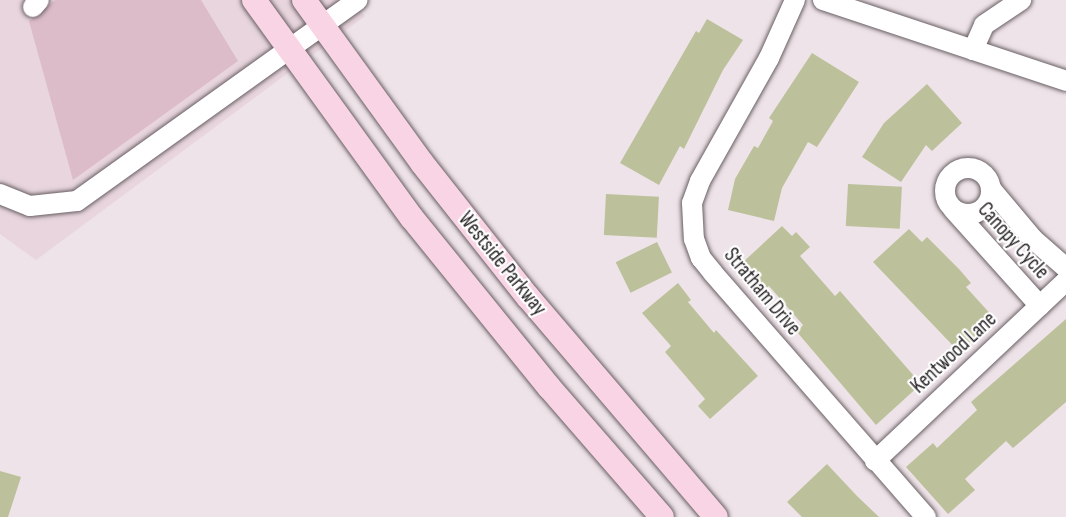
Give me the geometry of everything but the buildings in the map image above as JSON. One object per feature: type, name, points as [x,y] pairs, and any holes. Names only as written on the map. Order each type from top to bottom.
[{"type":"main road","name":"Westside Parkway","points":[[254,0],[412,218],[549,387],[662,517]]},
{"type":"main road","name":"Westside Parkway","points":[[304,0],[422,163],[528,297],[716,517]]},
{"type":"street","points":[[0,194],[30,206],[77,201],[321,24],[358,0]]},
{"type":"street","name":"Stratham Drive","points":[[795,0],[769,58],[700,181],[692,203],[691,223],[701,258],[926,517]]},
{"type":"street","points":[[824,0],[1066,81]]},
{"type":"street","points":[[973,50],[984,25],[1021,0]]},
{"type":"street","points":[[1046,75],[1066,69]]},
{"type":"street","name":"Canopy Cycle","points":[[1040,306],[951,207],[944,186],[958,169],[980,170],[991,189],[1033,239],[1066,268]]},
{"type":"street","name":"Canopy Cycle","points":[[951,207],[961,213],[982,209],[991,189]]},
{"type":"street","name":"Kentwood Lane","points":[[875,460],[1066,281]]},
{"type":"shaded area","points":[[0,0],[349,0],[365,16],[36,260],[0,234]]},
{"type":"shaded area","points":[[55,0],[201,0],[238,61],[73,180],[29,21]]}]
